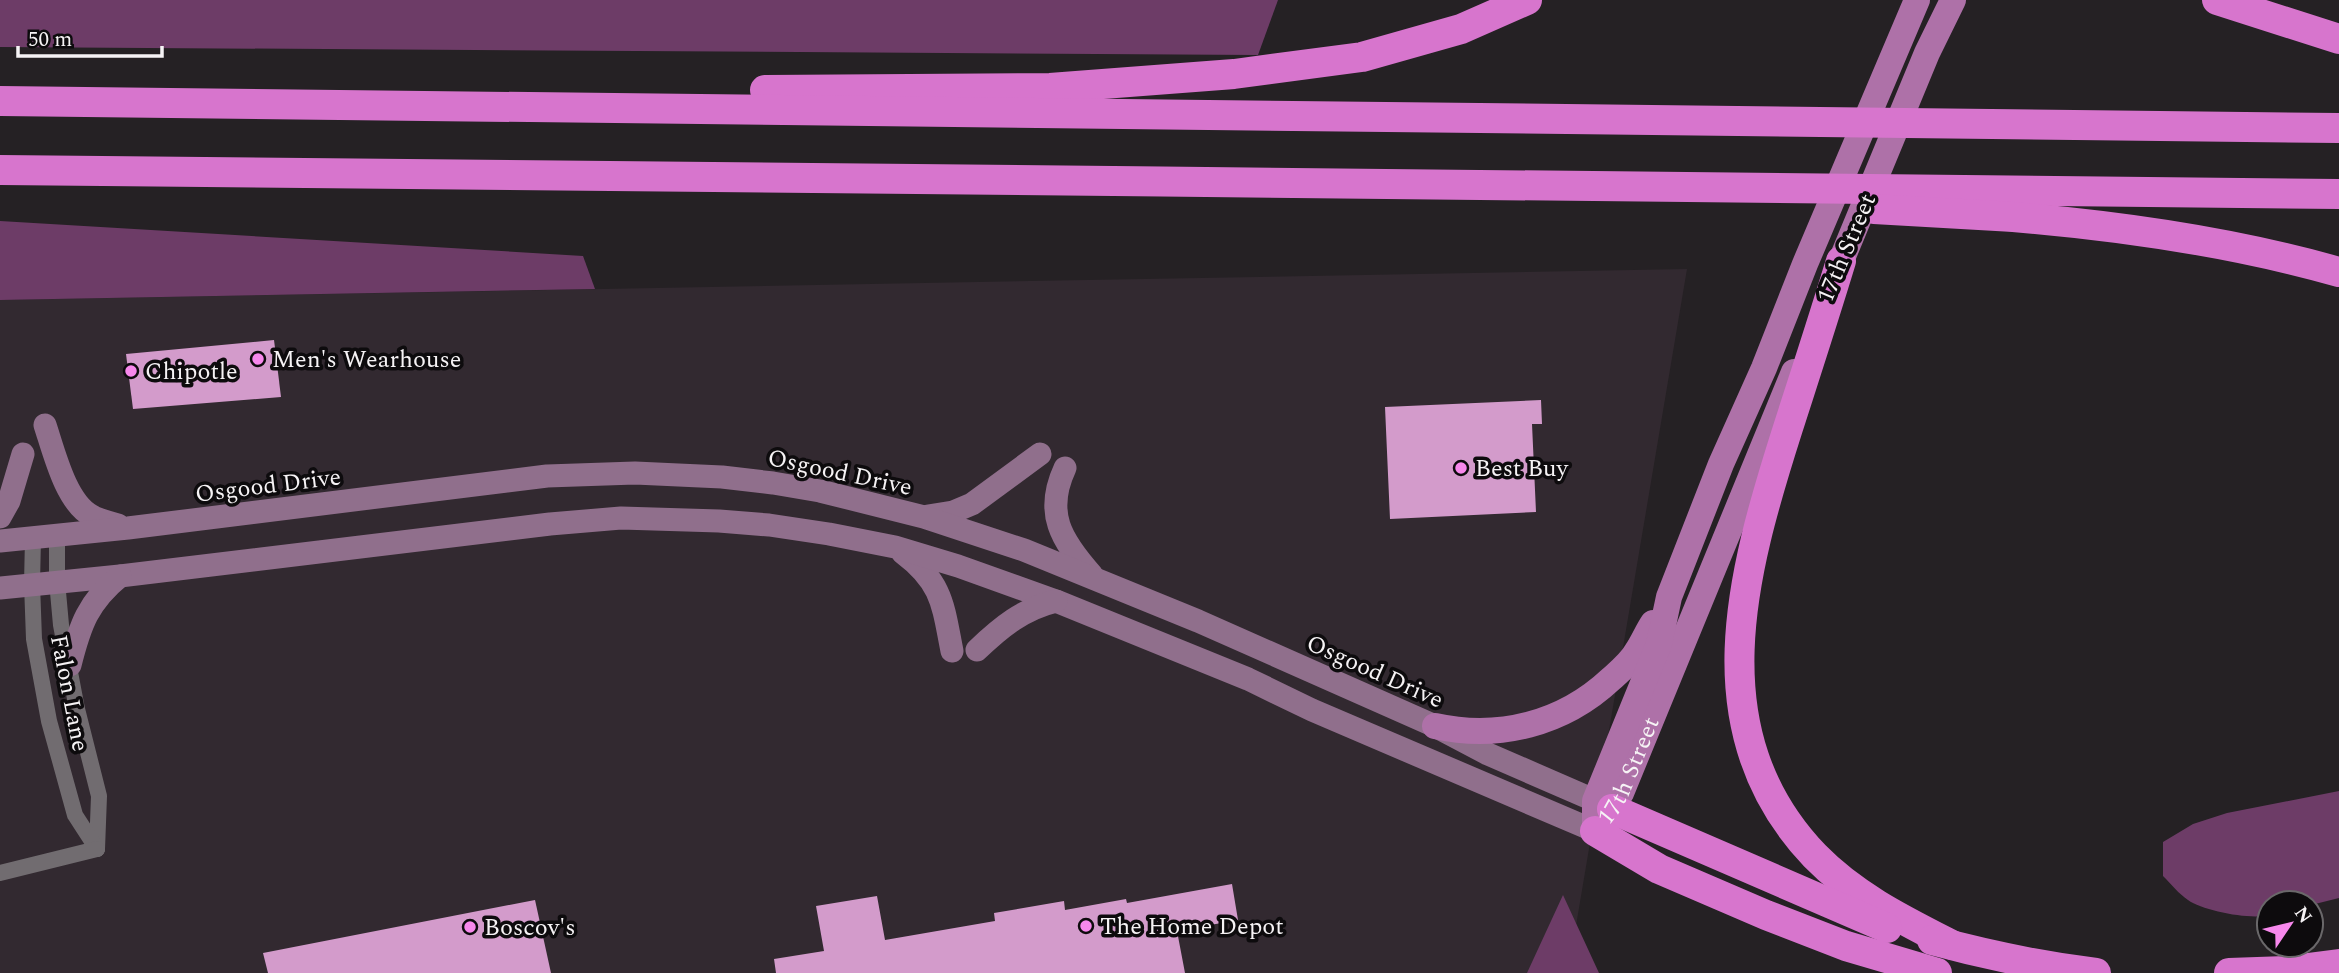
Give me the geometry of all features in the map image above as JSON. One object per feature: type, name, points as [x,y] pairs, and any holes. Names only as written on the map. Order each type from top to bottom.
[{"type":"highway","points":[[362,105],[552,93],[1050,88],[1234,75],[1322,64],[1388,50],[1461,29],[1527,0]]},
{"type":"highway","points":[[2217,0],[2339,40]]},
{"type":"highway","points":[[2248,0],[2293,24]]},
{"type":"highway","points":[[0,101],[2339,128]]},
{"type":"highway","points":[[0,170],[689,174],[1647,189],[2339,194]]},
{"type":"highway","points":[[1647,189],[1936,214],[2013,217],[2164,234],[2225,245],[2339,272]]},
{"type":"highway","points":[[1841,261],[1760,517],[1747,581],[1739,643],[1739,682],[1743,712],[1756,762],[1767,789],[1796,834],[1816,857],[1867,899],[1952,945]]},
{"type":"highway","points":[[1601,813],[1879,925],[2040,966],[2096,973]]},
{"type":"highway","points":[[1601,813],[1658,869],[1846,946],[1937,973]]},
{"type":"highway","points":[[2229,973],[2286,971],[2339,964]]},
{"type":"main road","name":"17th Street","points":[[1601,813],[1660,644],[1669,597],[1721,464],[1764,369],[1805,264],[1917,0]]},
{"type":"main road","name":"17th Street","points":[[1601,813],[1757,457],[1927,53],[1953,0]]},
{"type":"main road","points":[[45,425],[62,474],[78,504],[91,516],[128,528]]},
{"type":"main road","points":[[0,517],[9,501],[23,454]]},
{"type":"main road","points":[[925,517],[953,512],[972,504],[1040,454]]},
{"type":"main road","points":[[1065,468],[1057,485],[1056,516],[1061,535],[1070,551],[1096,580]]},
{"type":"main road","name":"Osgood Drive","points":[[0,541],[128,528],[547,476],[635,473],[722,477],[773,483],[847,497],[990,537],[1198,621],[1435,726],[1601,813]]},
{"type":"main road","points":[[0,588],[621,518],[769,525],[895,547],[958,566],[1056,601],[1248,679],[1312,710],[1601,813]]},
{"type":"main road","points":[[895,547],[922,567],[939,592],[952,651]]},
{"type":"main road","points":[[70,665],[80,628],[92,603],[120,576]]},
{"type":"main road","points":[[1435,726],[1461,732],[1517,729],[1564,712],[1593,694],[1637,653],[1669,597]]},
{"type":"main road","points":[[977,650],[995,632],[1022,612],[1056,601]]},
{"type":"street","name":"Falon Lane","points":[[57,535],[61,625],[99,796],[97,849]]},
{"type":"street","name":"Falon Lane","points":[[33,538],[34,639],[48,721],[75,816],[97,849]]},
{"type":"street","points":[[0,873],[97,849]]},
{"type":"shaded area","points":[[0,0],[1278,0],[1258,55],[0,47]]},
{"type":"shaded area","points":[[0,221],[583,256],[595,289],[0,300]]},
{"type":"shaded area","points":[[1687,269],[1568,973],[0,973],[0,300]]},
{"type":"shaded area","points":[[2339,791],[2339,898],[2325,902],[2325,889],[2255,889],[2255,916],[2215,911],[2195,904],[2181,895],[2163,876],[2163,842],[2193,824],[2227,813]]},
{"type":"shaded area","points":[[1563,895],[1599,973],[1527,973]]},
{"type":"building","points":[[274,340],[281,397],[133,409],[126,354]]},
{"type":"building","name":"Best Buy","points":[[1541,400],[1542,424],[1532,424],[1536,512],[1390,519],[1385,407]]},
{"type":"building","name":"The Home Depot","points":[[1232,884],[1238,920],[1177,931],[1185,973],[776,973],[774,959],[824,951],[816,906],[877,896],[885,940],[995,921],[994,913],[1064,901],[1065,910],[1126,899],[1127,903]]},
{"type":"building","name":"Boscov's","points":[[535,900],[551,973],[268,973],[263,953]]},
{"type":"place","name":"Men's Wearhouse","points":[[258,359]]},
{"type":"place","name":"Chipotle","points":[[131,371]]},
{"type":"place","name":"Best Buy","points":[[1461,468]]},
{"type":"place","name":"The Home Depot","points":[[1086,926]]},
{"type":"place","name":"Boscov's","points":[[470,927]]}]
